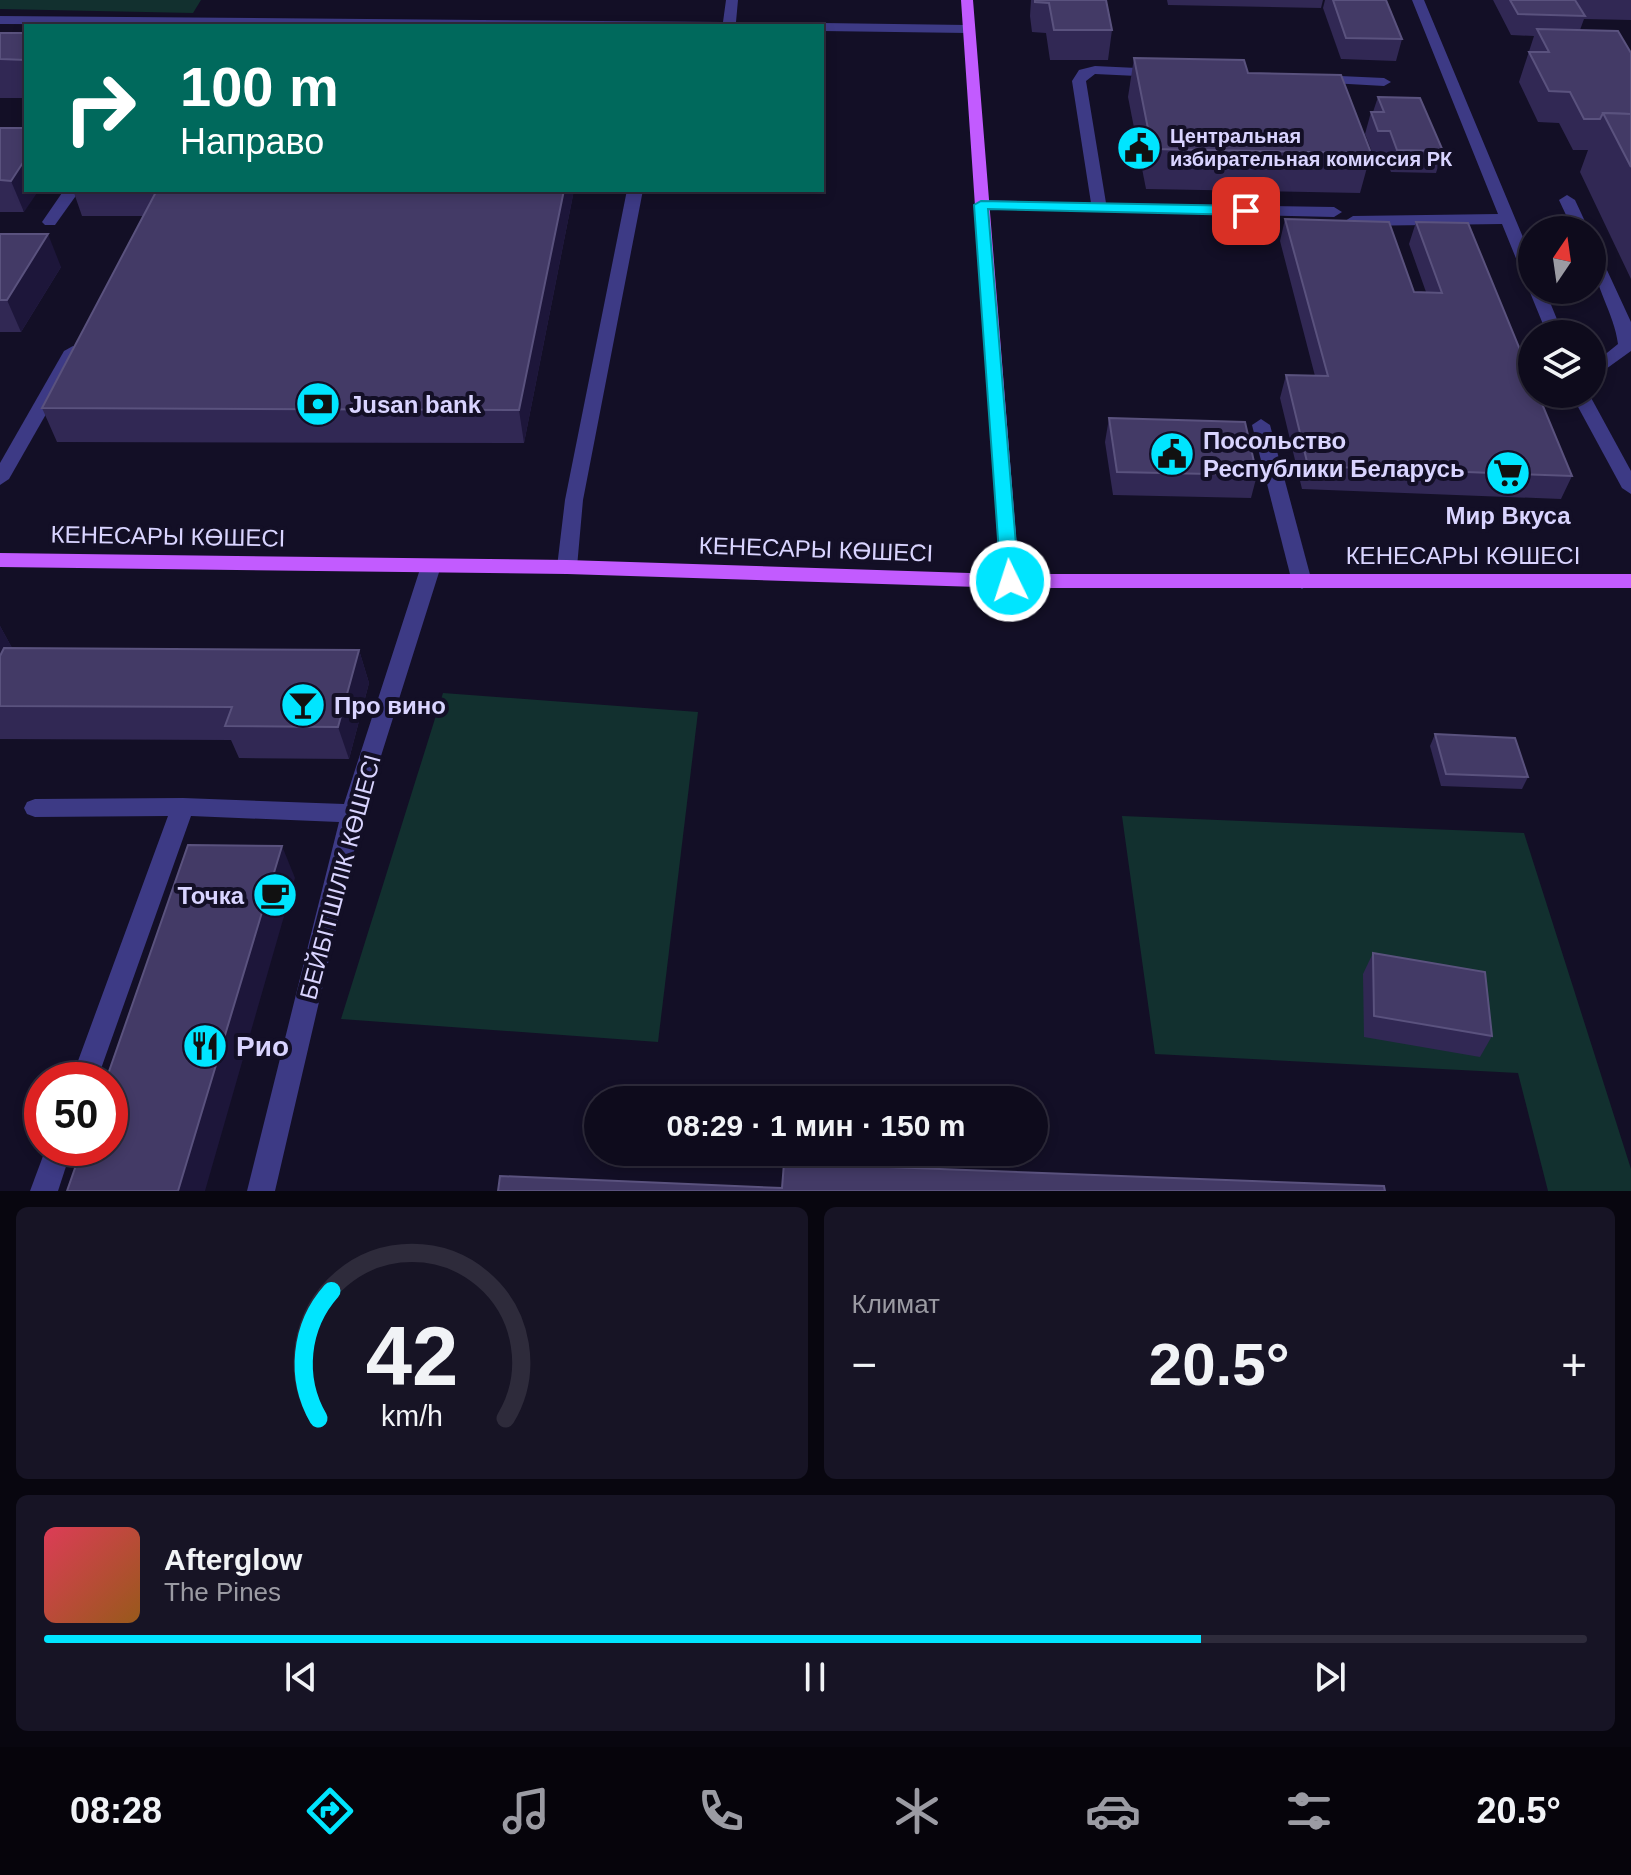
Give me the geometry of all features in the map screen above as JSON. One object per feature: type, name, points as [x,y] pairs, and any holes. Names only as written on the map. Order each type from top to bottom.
[{"type":"main road","points":[[967,0],[1010,581]]},
{"type":"main road","name":"КЕНЕСАРЫ КӨШЕСІ","points":[[0,560],[567,567],[1010,581],[1631,581]]},
{"type":"street","points":[[729,24],[732,0]]},
{"type":"street","points":[[1418,0],[1518,244]]},
{"type":"street","points":[[0,20],[273,24]]},
{"type":"street","points":[[824,27],[967,29]]},
{"type":"street","points":[[1099,208],[1079,81],[1084,73],[1095,70],[1171,73]]},
{"type":"street","points":[[1308,79],[1384,82]]},
{"type":"street","points":[[50,222],[71,192]]},
{"type":"street","points":[[567,567],[574,500],[635,192]]},
{"type":"street","points":[[1567,200],[1574,216]]},
{"type":"street","points":[[981,205],[1334,212]]},
{"type":"street","points":[[1353,221],[1508,219]]},
{"type":"street","points":[[1606,286],[1624,325],[1627,346],[1606,363]]},
{"type":"street","points":[[0,479],[84,332]]},
{"type":"street","points":[[1588,408],[1631,488]]},
{"type":"street","points":[[1261,425],[1302,582]]},
{"type":"street","name":"БЕЙБІТШІЛІК КӨШЕСІ","points":[[261,1191],[352,813],[431,566]]},
{"type":"street","points":[[35,808],[183,807],[352,813]]},
{"type":"street","points":[[91,1062],[183,807]]},
{"type":"street","points":[[44,1191],[53,1166]]},
{"type":"green space","points":[[0,0],[201,0],[193,13],[0,9]]},
{"type":"green space","points":[[443,693],[698,712],[658,1042],[341,1019]]},
{"type":"green space","points":[[1122,816],[1524,833],[1631,1169],[1631,1191],[1548,1191],[1518,1073],[1155,1054]]},
{"type":"building","points":[[1035,0],[1106,0],[1112,30],[1054,30],[1049,3]]},
{"type":"building","points":[[1333,0],[1386,0],[1402,39],[1346,38]]},
{"type":"building","points":[[1510,0],[1575,0],[1585,16],[1518,14]]},
{"type":"building","points":[[1537,29],[1618,31],[1631,53],[1631,114],[1603,113],[1600,119],[1584,119],[1570,92],[1549,91],[1529,52],[1549,52]]},
{"type":"building","points":[[0,33],[24,33],[24,60],[0,59]]},
{"type":"building","points":[[1134,58],[1244,60],[1248,73],[1341,75],[1371,153],[1152,149]]},
{"type":"building","points":[[1378,97],[1420,98],[1443,151],[1397,150],[1390,131],[1378,131],[1371,112],[1384,112]]},
{"type":"building","points":[[1603,113],[1631,114],[1631,167]]},
{"type":"building","points":[[0,128],[24,128],[24,161],[11,181],[0,180]]},
{"type":"building","points":[[156,192],[564,192],[519,410],[42,408]]},
{"type":"building","points":[[1285,219],[1389,222],[1414,292],[1442,293],[1416,222],[1468,223],[1518,345],[1518,408],[1544,408],[1572,476],[1308,466],[1286,375],[1328,376]]},
{"type":"building","points":[[0,234],[48,234],[7,300],[0,300]]},
{"type":"building","points":[[1109,418],[1245,422],[1257,475],[1117,472]]},
{"type":"building","points":[[4,648],[359,650],[338,727],[225,726],[232,707],[0,706],[0,656]]},
{"type":"building","points":[[1435,734],[1515,738],[1528,777],[1446,774]]},
{"type":"building","points":[[188,845],[282,846],[178,1191],[67,1191],[76,1166],[128,1166],[128,1062],[112,1062]]},
{"type":"building","points":[[1373,953],[1485,972],[1492,1036],[1374,1016]]},
{"type":"building","points":[[784,1166],[862,1166],[1384,1186],[1385,1191],[498,1191],[500,1176],[782,1188]]},
{"type":"place","name":"Центральная избирательная комиссия РК","points":[[1139,148]]},
{"type":"place","name":"Jusan bank","points":[[318,404]]},
{"type":"place","name":"Посольство Республики Беларусь","points":[[1172,454]]},
{"type":"place","name":"Мир Вкуса","points":[[1508,473]]},
{"type":"place","name":"Про вино","points":[[303,705]]},
{"type":"place","name":"Точка","points":[[275,895]]},
{"type":"place","name":"Рио","points":[[205,1046]]},
{"type":"route","points":[[1010,581],[981,205],[1246,211]]}]
